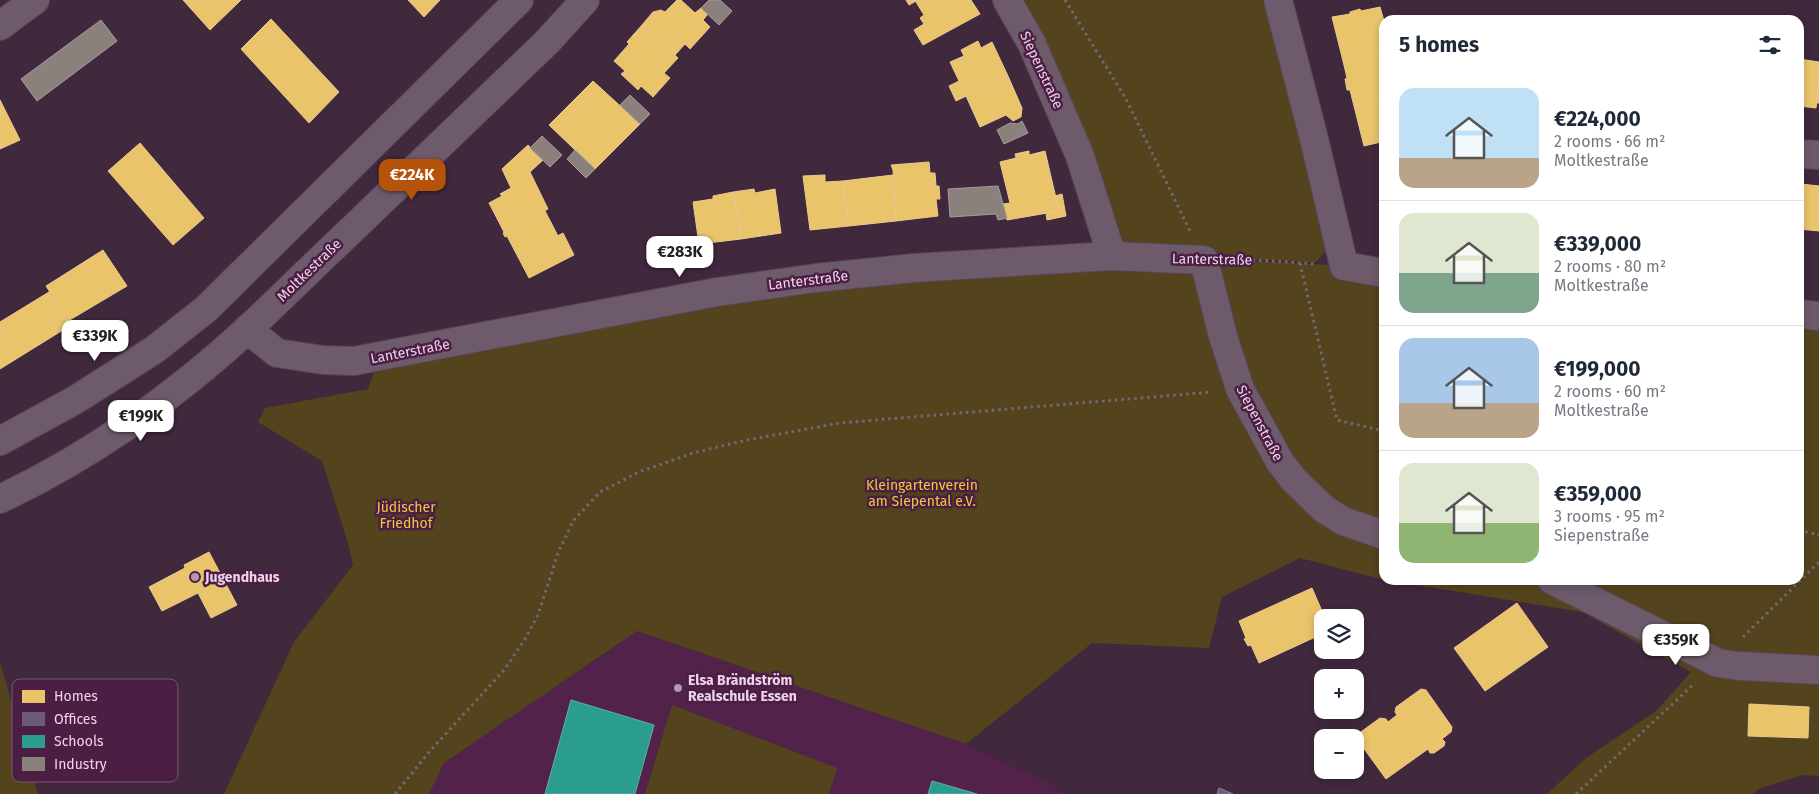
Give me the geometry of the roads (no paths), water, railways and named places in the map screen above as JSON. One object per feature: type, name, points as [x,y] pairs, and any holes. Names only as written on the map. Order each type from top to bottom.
[{"type":"street","points":[[0,26],[35,0]]},
{"type":"street","points":[[0,441],[75,400],[154,350],[206,309],[519,0]]},
{"type":"street","name":"Moltkestraße","points":[[0,499],[56,471],[98,446],[182,384],[247,329],[548,41],[585,0]]},
{"type":"street","name":"Siepenstraße","points":[[1007,0],[1032,44],[1080,156],[1112,256]]},
{"type":"street","points":[[1278,0],[1344,266],[1379,273]]},
{"type":"street","points":[[1804,154],[1819,155]]},
{"type":"street","name":"Lanterstraße","points":[[247,329],[277,353],[323,360],[354,361],[717,292],[789,282],[914,268],[1112,256],[1204,260]]},
{"type":"street","name":"Siepenstraße","points":[[1204,260],[1223,336],[1240,390],[1280,462],[1324,509],[1343,521],[1379,533]]},
{"type":"street","points":[[1804,314],[1819,316]]},
{"type":"street","points":[[1562,585],[1718,662],[1739,666],[1819,670]]},
{"type":"place","name":"Jugendhaus","points":[[195,577]]},
{"type":"place","name":"Elsa Brändström Realschule Essen","points":[[678,688]]},
{"type":"park label","name":"Kleingartenverein am Siepental e.V.","points":[[922,494]]},
{"type":"park label","name":"Jüdischer Friedhof","points":[[406,516]]}]
